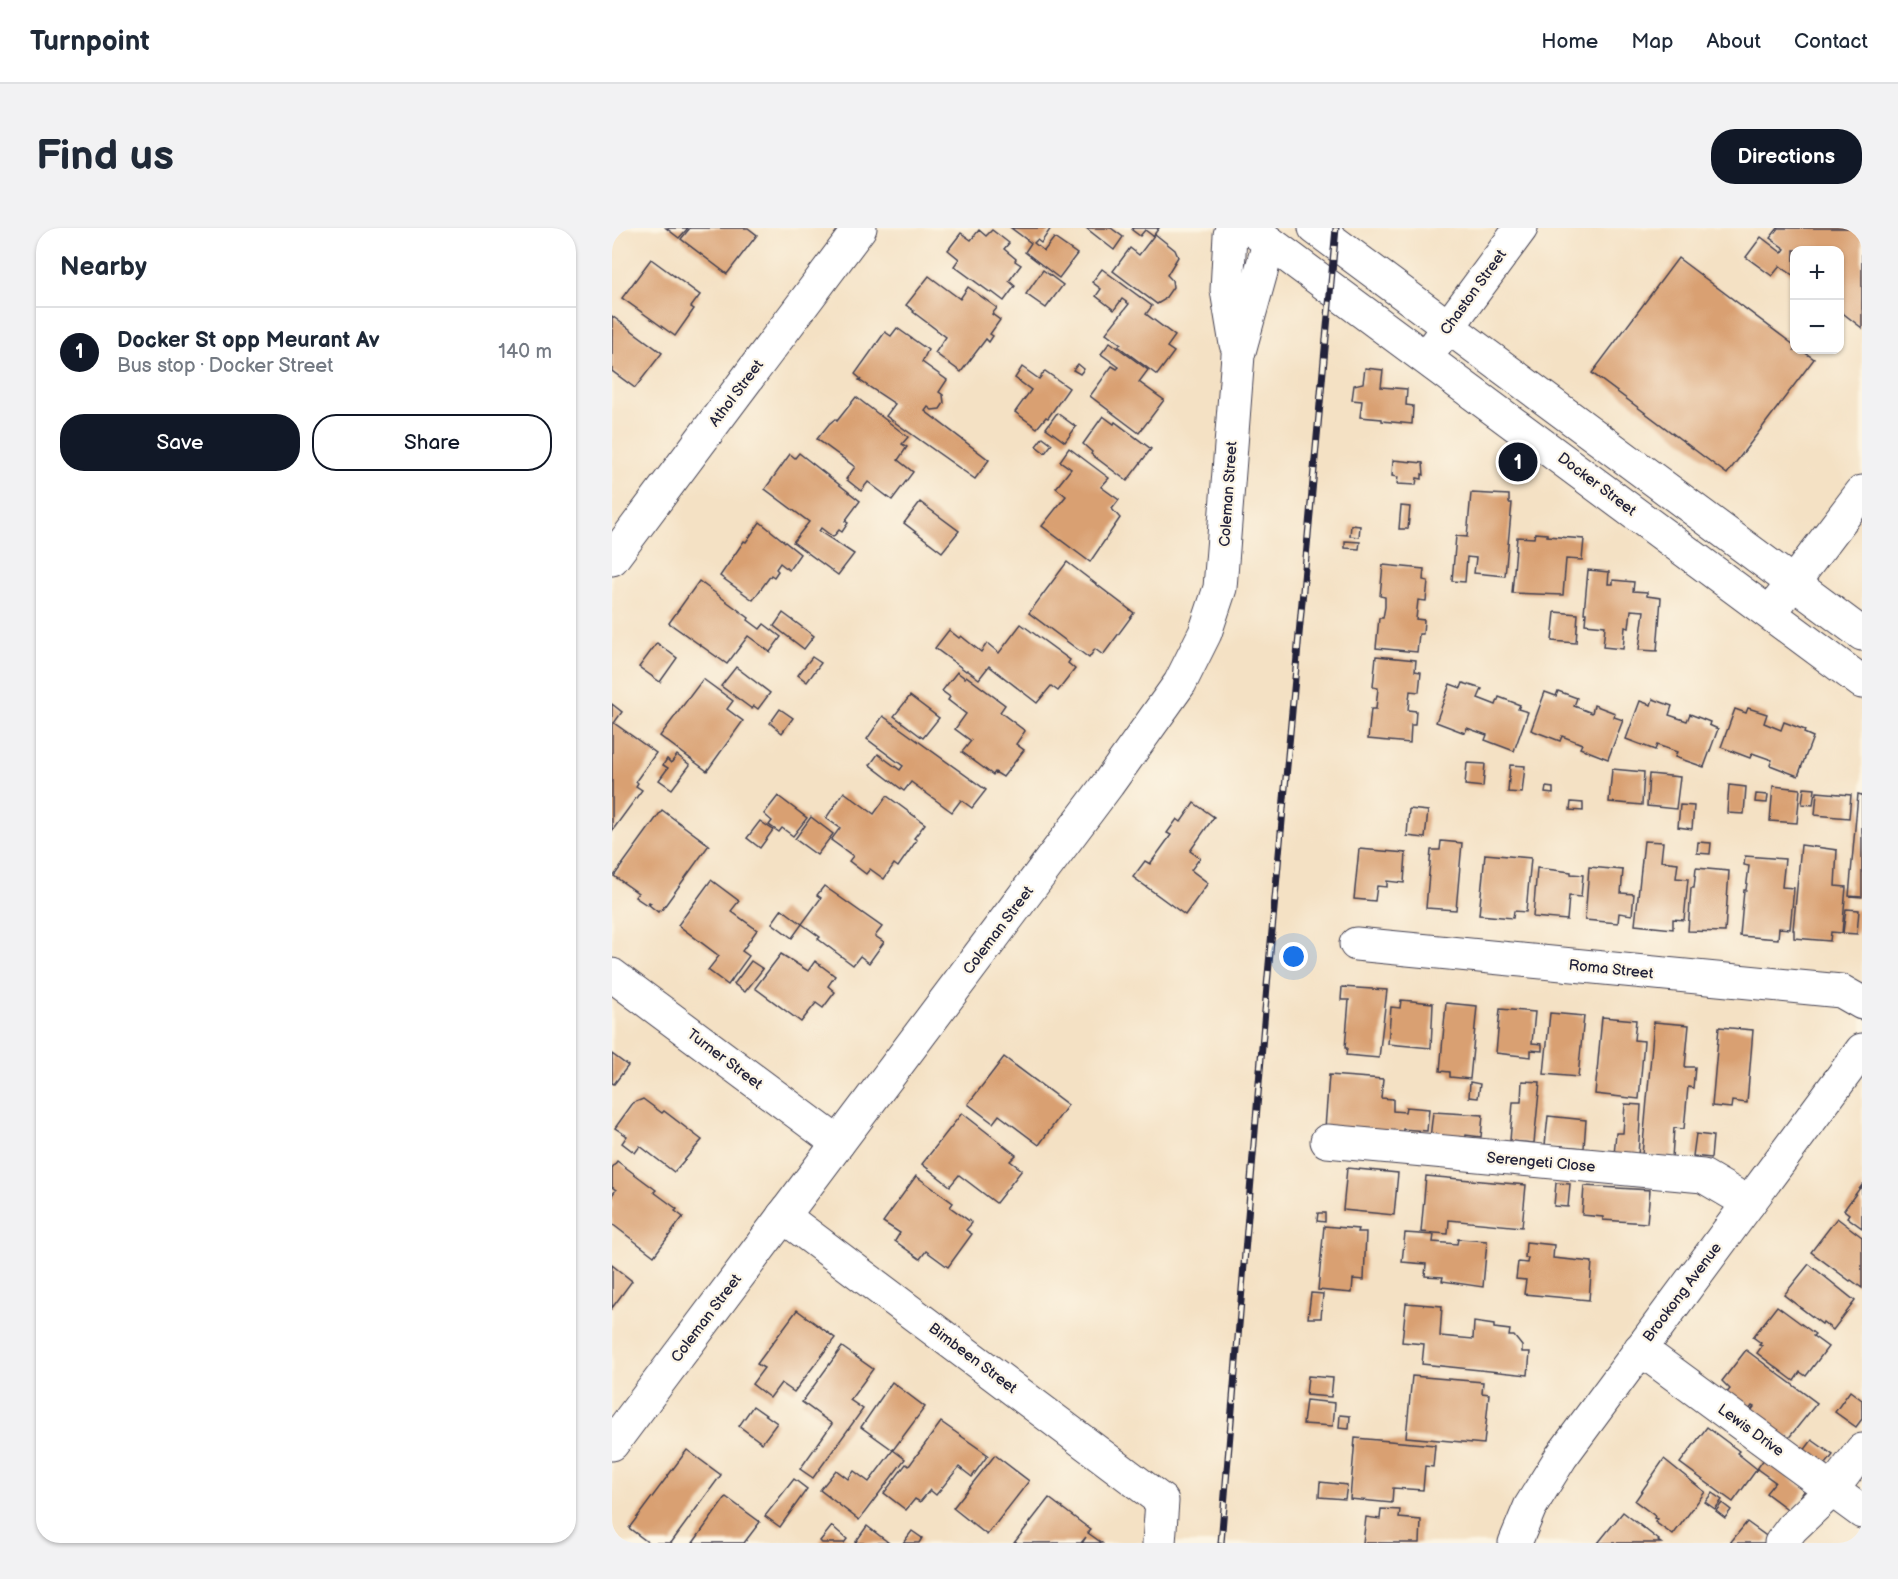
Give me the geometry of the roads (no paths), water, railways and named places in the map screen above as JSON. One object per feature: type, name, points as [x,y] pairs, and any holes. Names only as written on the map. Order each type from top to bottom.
[{"type":"street","name":"Athol Street","points":[[612,559],[860,228]]},
{"type":"street","name":"Coleman Street","points":[[1232,228],[1227,290],[1238,355]]},
{"type":"street","name":"Chaston Street","points":[[1426,357],[1521,228]]},
{"type":"street","points":[[1324,235],[1862,634]]},
{"type":"street","name":"Coleman Street","points":[[612,1444],[1114,775],[1180,683],[1205,633],[1220,588],[1238,355],[1260,236]]},
{"type":"street","name":"Docker Street","points":[[1260,236],[1862,682]]},
{"type":"street","points":[[1770,614],[1862,492]]},
{"type":"street","name":"Roma Street","points":[[1356,944],[1841,991],[1862,1003]]},
{"type":"street","name":"Turner Street","points":[[612,975],[838,1143]]},
{"type":"street","name":"Brookong Avenue","points":[[1515,1543],[1530,1507],[1561,1456],[1862,1050]]},
{"type":"street","name":"Serengeti Close","points":[[1327,1141],[1703,1176],[1749,1203]]},
{"type":"street","name":"Bimbeen Street","points":[[783,1216],[1162,1501],[1159,1543]]},
{"type":"street","name":"Lewis Drive","points":[[1640,1349],[1862,1512]]},
{"type":"street","points":[[1781,1543],[1792,1528],[1832,1490],[1862,1450]]},
{"type":"railway","points":[[1221,1543],[1267,986],[1336,228]]},
{"type":"place","name":"Docker St opp Meurant Av","points":[[1518,462]]}]
